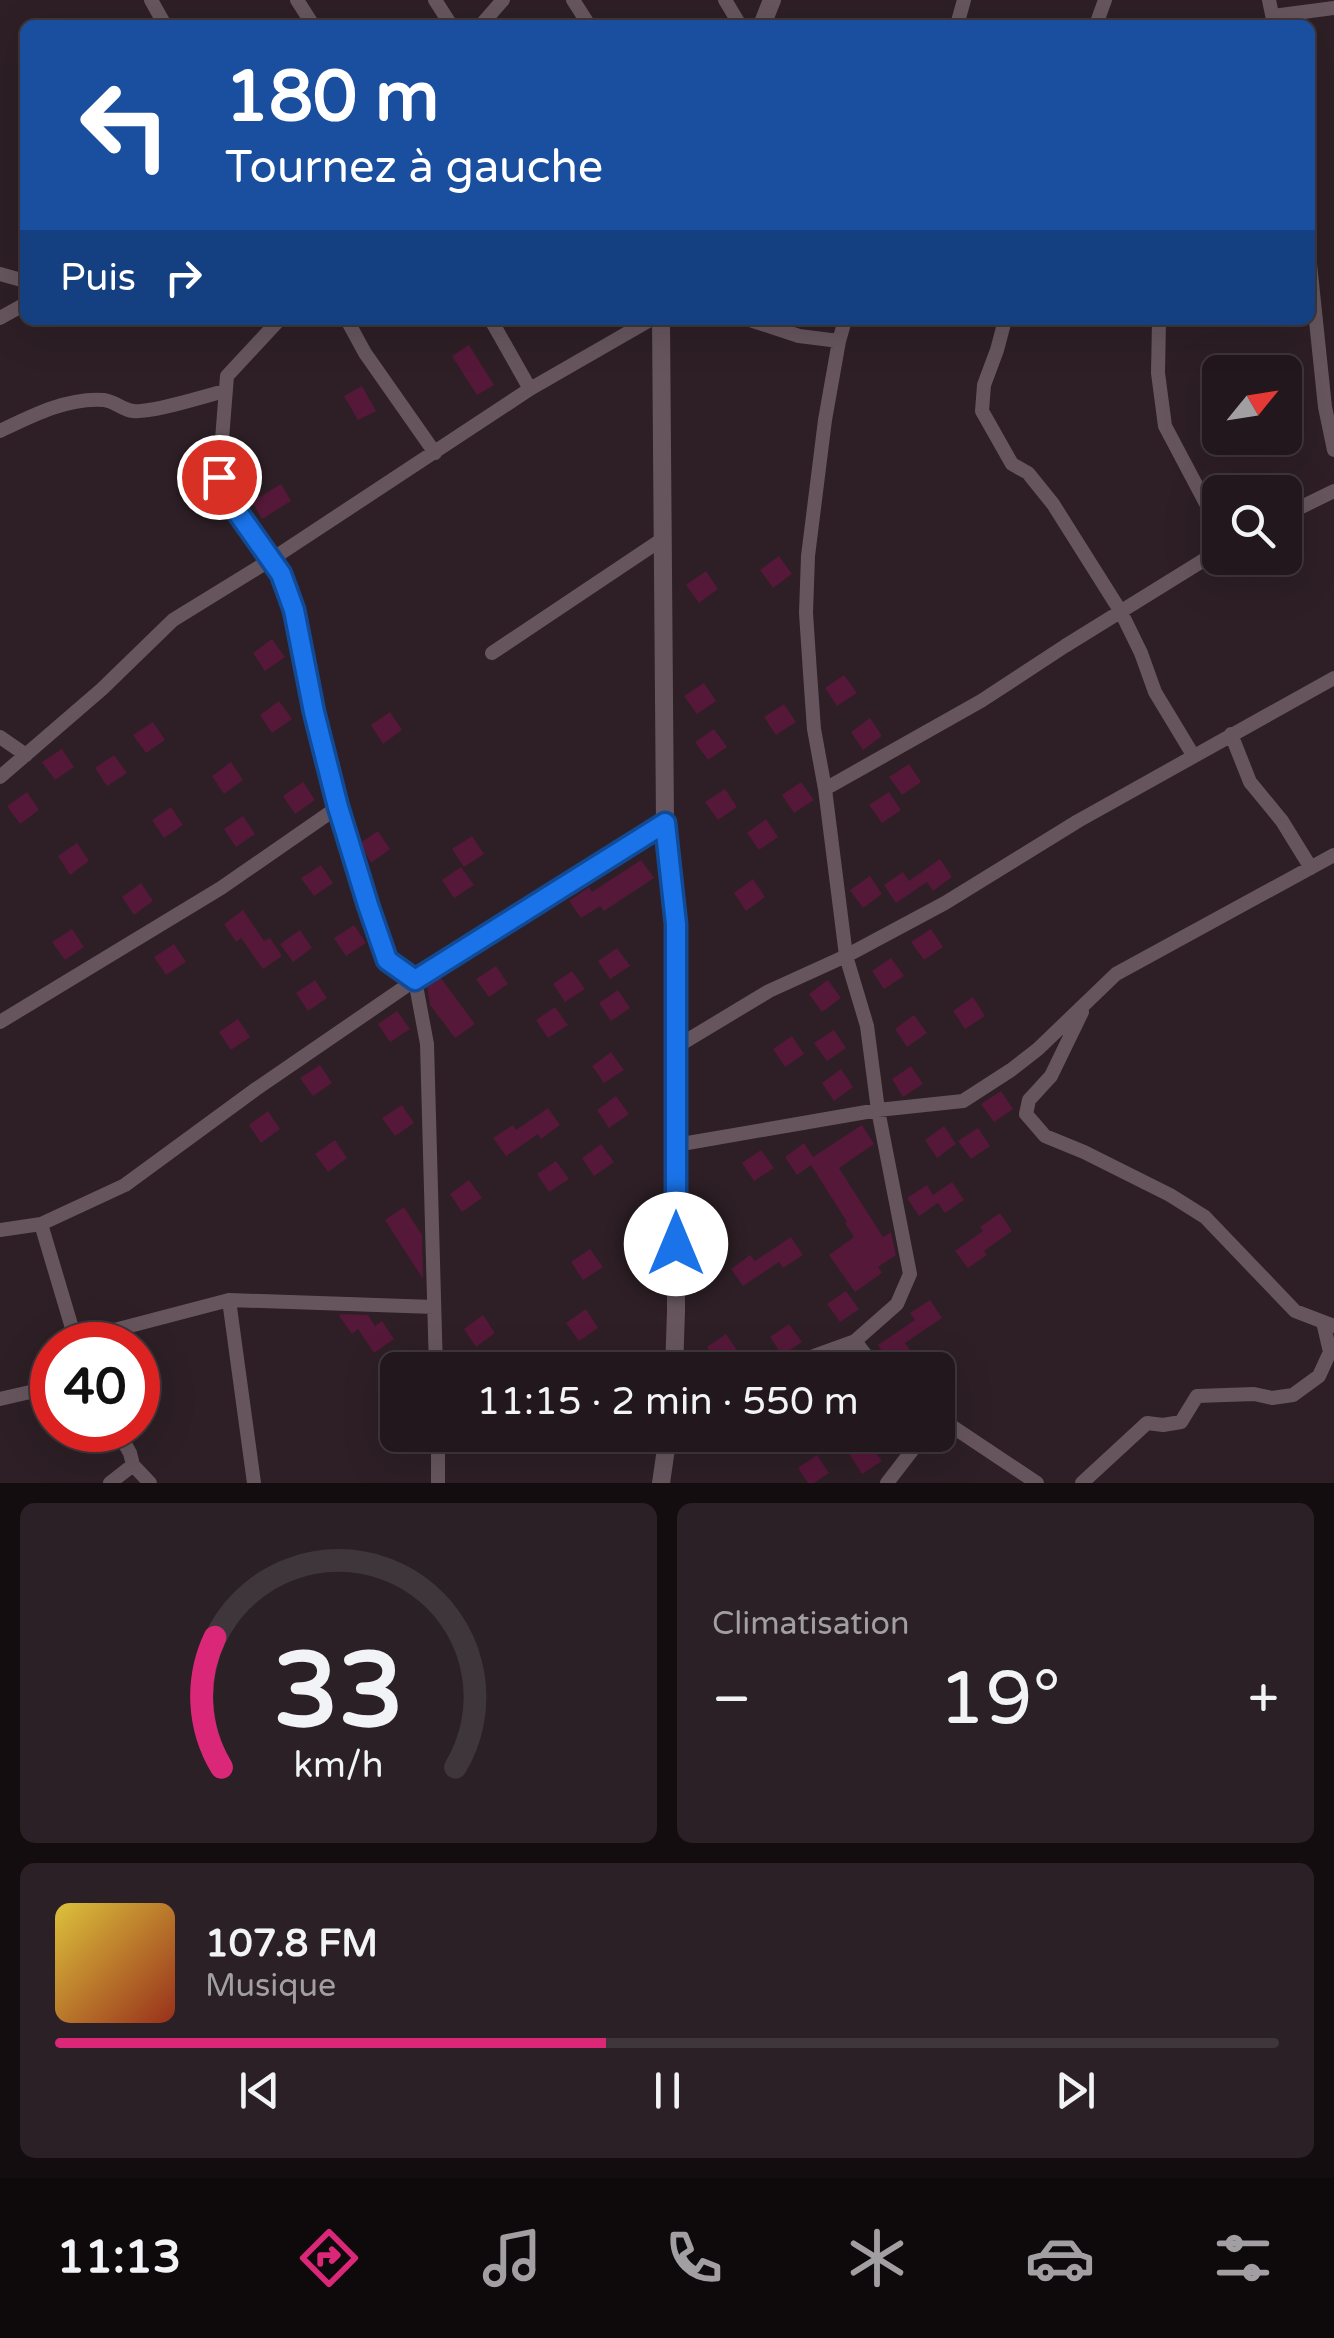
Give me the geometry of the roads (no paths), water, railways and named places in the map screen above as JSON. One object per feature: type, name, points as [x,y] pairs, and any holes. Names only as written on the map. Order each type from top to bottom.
[{"type":"street","points":[[485,20],[503,0]]},
{"type":"street","points":[[1270,0],[1274,20],[1334,8]]},
{"type":"street","points":[[1315,312],[1325,407],[1334,450]]},
{"type":"street","points":[[274,325],[227,376],[219,477],[226,496],[281,574],[294,610],[338,807],[387,960],[415,980],[428,1044],[435,1352]]},
{"type":"street","points":[[349,325],[435,452]]},
{"type":"street","points":[[494,325],[530,389]]},
{"type":"street","points":[[0,776],[102,689],[173,620],[530,389],[641,325]]},
{"type":"street","points":[[661,325],[665,823],[676,924],[675,1352]]},
{"type":"street","points":[[765,325],[798,336],[838,342]]},
{"type":"street","points":[[827,1352],[855,1342],[896,1304],[910,1274],[878,1110],[867,1026],[846,956],[814,729],[810,673],[807,575],[825,420],[843,325]]},
{"type":"street","points":[[1004,325],[984,385],[982,411],[1012,464],[1028,473],[1053,504],[1121,612],[1154,692],[1193,755]]},
{"type":"street","points":[[1160,325],[1158,373],[1166,426],[1202,495]]},
{"type":"street","points":[[0,431],[72,403],[106,400],[132,412],[225,391]]},
{"type":"street","points":[[1302,506],[1334,490]]},
{"type":"street","points":[[492,653],[664,538]]},
{"type":"street","points":[[825,789],[982,701],[1202,561]]},
{"type":"street","points":[[676,1047],[769,991],[946,903],[1078,821],[1334,678]]},
{"type":"street","points":[[1231,734],[1250,782],[1282,821],[1311,868]]},
{"type":"street","points":[[0,737],[26,755]]},
{"type":"street","points":[[0,1022],[221,888],[338,807]]},
{"type":"street","points":[[0,1230],[42,1224],[125,1185],[415,980],[665,823]]},
{"type":"street","points":[[676,1144],[878,1110],[963,1101],[1038,1049],[1116,974],[1334,855]]},
{"type":"street","points":[[1082,1483],[1147,1423],[1180,1422],[1196,1396],[1254,1394],[1272,1398],[1293,1394],[1319,1376],[1330,1352],[1328,1324],[1295,1311],[1205,1217],[1170,1194],[1045,1136],[1026,1114],[1029,1100],[1052,1076],[1087,1002]]},
{"type":"street","points":[[42,1224],[70,1322]]},
{"type":"street","points":[[151,1322],[229,1300],[434,1307]]},
{"type":"street","points":[[229,1300],[254,1483]]},
{"type":"street","points":[[855,1342],[863,1352]]},
{"type":"street","points":[[0,1399],[30,1392]]},
{"type":"street","points":[[955,1428],[1037,1483]]},
{"type":"street","points":[[129,1452],[132,1466],[150,1483]]},
{"type":"street","points":[[438,1452],[438,1483]]},
{"type":"street","points":[[662,1483],[666,1452]]},
{"type":"street","points":[[887,1483],[911,1452]]},
{"type":"street","points":[[110,1483],[132,1466]]}]
